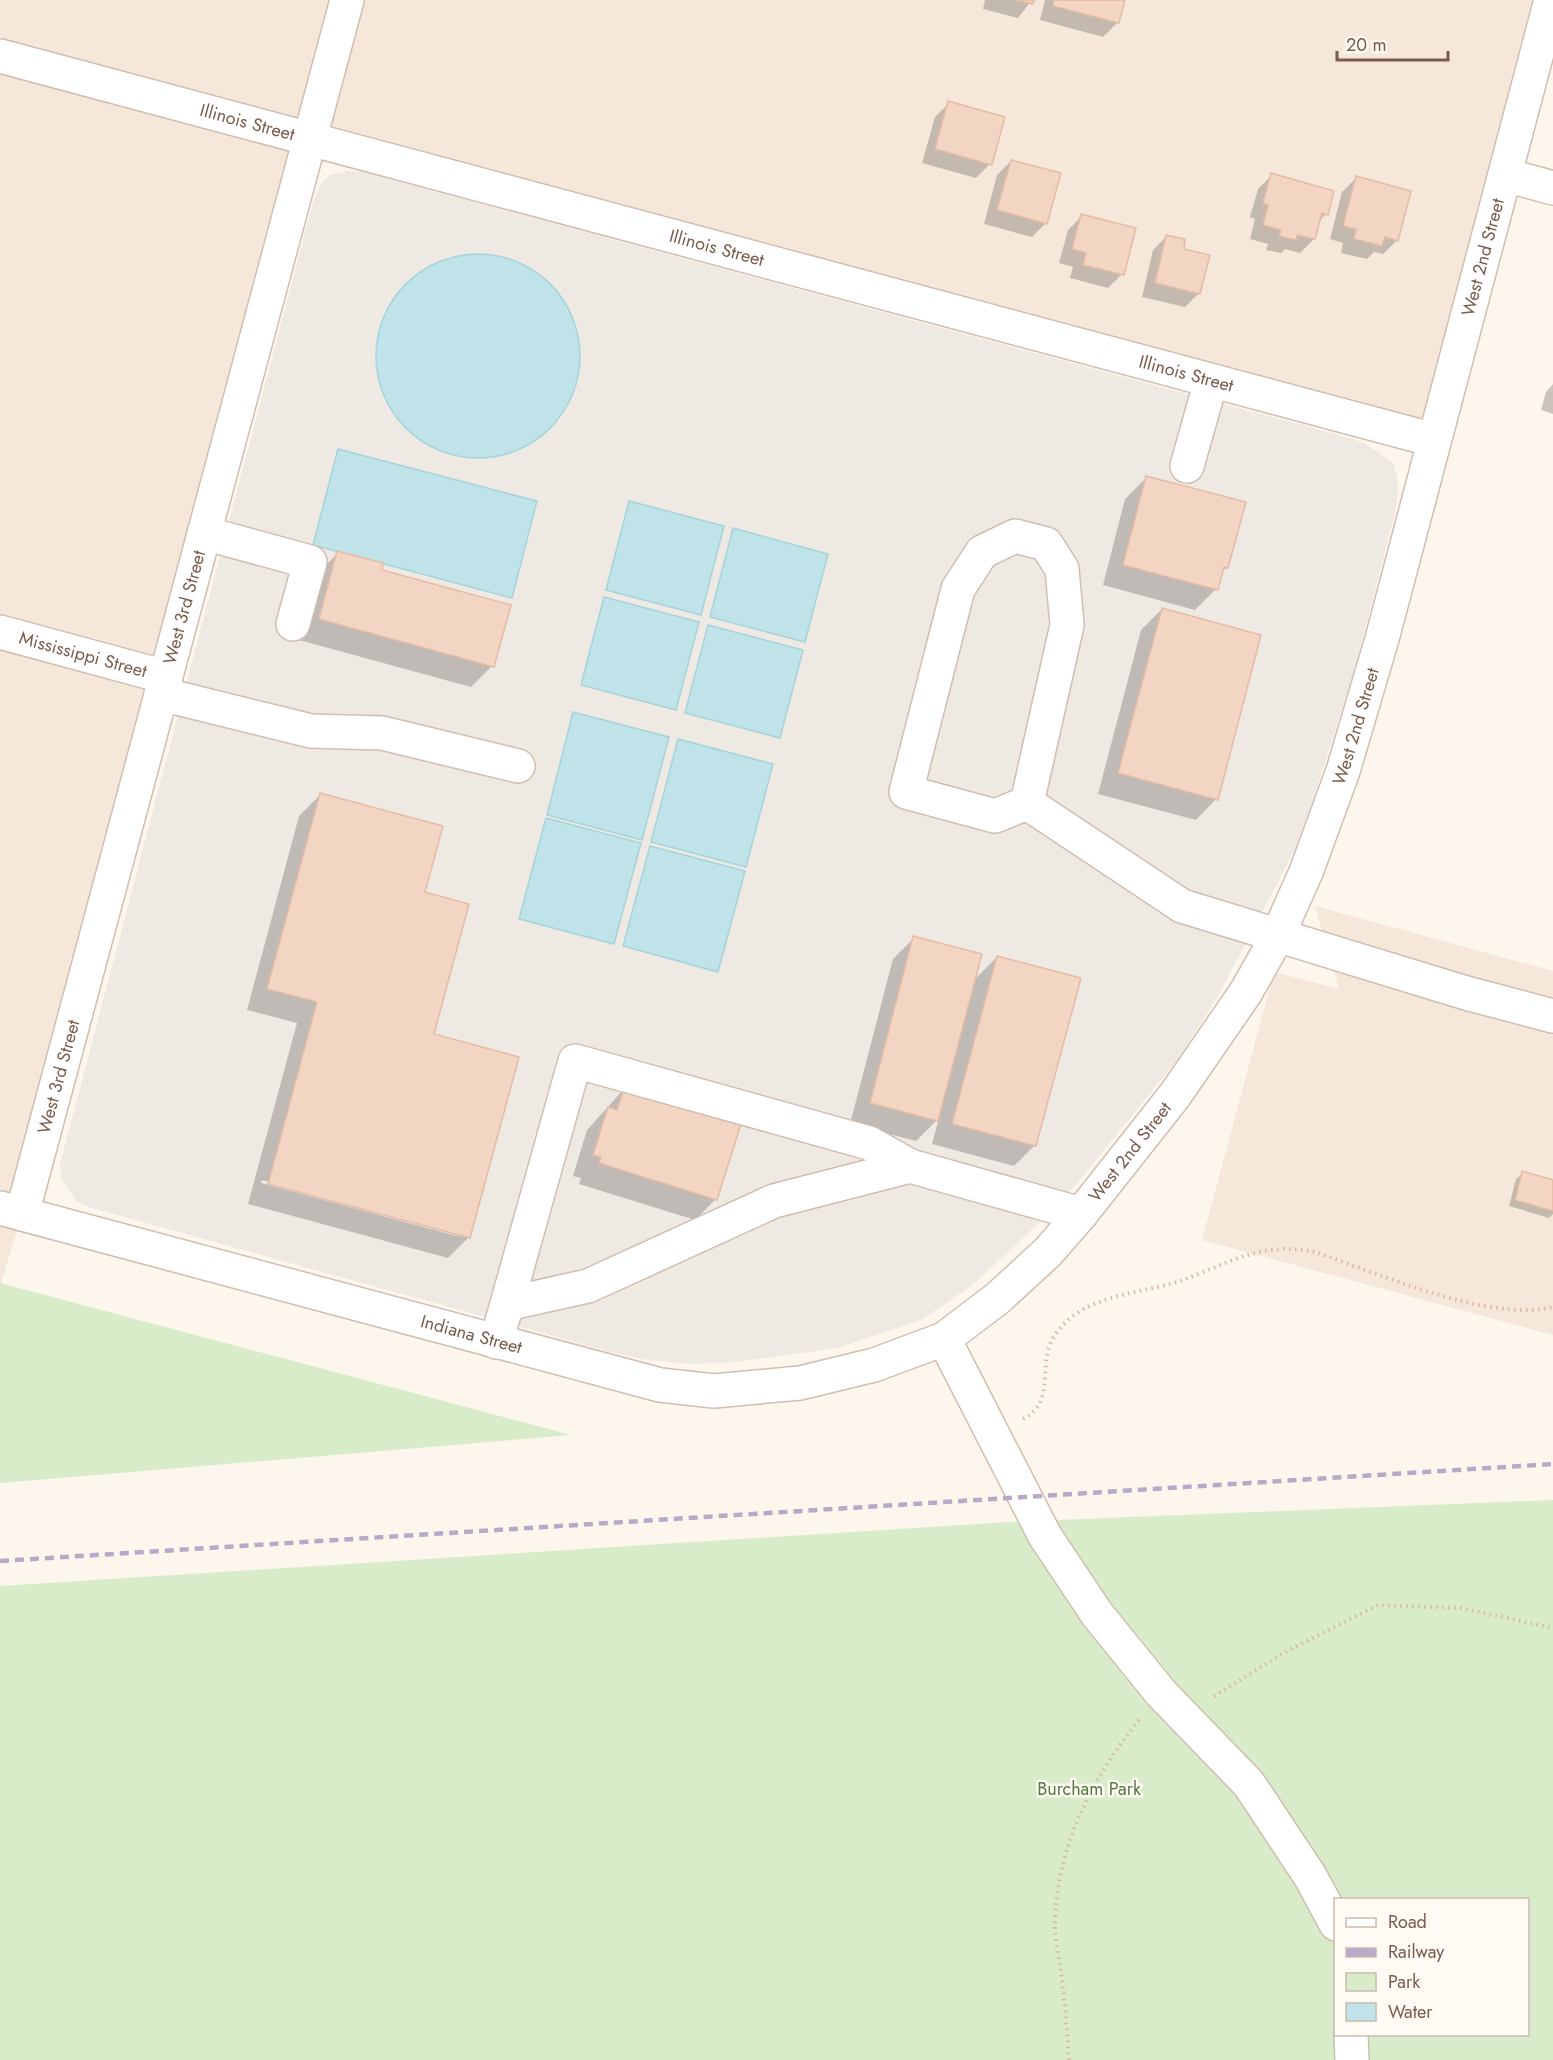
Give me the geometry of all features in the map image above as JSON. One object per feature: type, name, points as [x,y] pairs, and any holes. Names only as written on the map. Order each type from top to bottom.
[{"type":"street","name":"West 3rd Street","points":[[11,1211],[164,685],[346,0]]},
{"type":"street","name":"West 2nd Street","points":[[944,1339],[998,1298],[1048,1252],[1081,1214],[1213,1043],[1277,937],[1306,872],[1343,771],[1382,639],[1551,0]]},
{"type":"street","name":"Illinois Street","points":[[0,56],[1434,440]]},
{"type":"street","points":[[1505,175],[1553,188]]},
{"type":"street","points":[[1187,466],[1211,381]]},
{"type":"street","points":[[204,533],[310,562],[293,624]]},
{"type":"street","points":[[1015,536],[1046,544],[1062,569],[1067,625],[1027,803],[995,816],[906,792],[958,589],[982,552],[1015,536]]},
{"type":"street","name":"Mississippi Street","points":[[0,632],[311,731],[382,733],[518,766]]},
{"type":"street","points":[[1027,803],[1182,906],[1277,937],[1553,1016]]},
{"type":"street","points":[[496,1342],[575,1061],[869,1143],[910,1166],[1081,1214]]},
{"type":"street","points":[[507,1304],[588,1286],[774,1201],[910,1166]]},
{"type":"street","name":"Indiana Street","points":[[11,1211],[660,1385],[714,1391],[800,1383],[874,1365],[944,1339]]},
{"type":"street","points":[[944,1339],[1045,1536],[1097,1614],[1161,1693],[1249,1784],[1311,1876],[1334,1922]]},
{"type":"street","points":[[1351,2036],[1352,2060]]},
{"type":"path","points":[[990,1428],[1014,1424],[1034,1413],[1044,1393],[1046,1352],[1066,1321],[1084,1309],[1106,1299],[1180,1281],[1268,1250],[1292,1248],[1316,1252],[1476,1305],[1507,1310],[1553,1307]]},
{"type":"path","points":[[1185,1718],[1287,1651],[1378,1605],[1461,1608],[1553,1628]]},
{"type":"path","points":[[1069,2060],[1066,2010],[1054,1920],[1062,1862],[1085,1800],[1116,1748],[1161,1693]]},
{"type":"shaded area","points":[[0,0],[1551,0],[1434,440],[309,139],[22,1214],[0,1287]]},
{"type":"shaded area","points":[[347,171],[362,172],[1343,436],[1364,443],[1393,462],[1398,481],[1397,504],[1356,665],[1301,838],[1217,998],[1177,1060],[1080,1180],[1043,1219],[974,1284],[921,1320],[838,1348],[736,1362],[692,1364],[647,1360],[88,1207],[76,1201],[61,1177],[60,1164],[313,202],[320,185],[330,175]]},
{"type":"shaded area","points":[[1315,906],[1553,971],[1553,1335],[1202,1240],[1274,972],[1339,989]]},
{"type":"green space","points":[[0,1283],[571,1435],[0,1483]]},
{"type":"green space","name":"Burcham Park","points":[[1553,1500],[1553,2060],[0,2060],[0,1586],[1009,1522]]},
{"type":"water","points":[[478,254],[498,256],[526,266],[543,277],[557,291],[572,317],[578,336],[580,356],[578,376],[568,404],[557,421],[543,435],[517,450],[498,456],[478,458],[458,456],[430,446],[413,435],[399,421],[384,395],[378,376],[376,356],[378,336],[388,308],[399,291],[413,277],[439,262],[458,256]]},
{"type":"water","points":[[338,449],[537,501],[512,598],[313,545]]},
{"type":"water","points":[[629,501],[724,526],[701,615],[606,590]]},
{"type":"water","points":[[733,528],[828,554],[805,642],[710,617]]},
{"type":"water","points":[[604,597],[699,622],[676,710],[581,685]]},
{"type":"water","points":[[708,625],[803,650],[780,738],[685,713]]},
{"type":"water","points":[[573,712],[669,737],[642,840],[547,815]]},
{"type":"water","points":[[678,739],[773,764],[746,867],[651,842]]},
{"type":"water","points":[[546,818],[641,843],[614,944],[519,919]]},
{"type":"water","points":[[650,846],[745,871],[718,972],[623,946]]},
{"type":"building","points":[[1016,0],[1034,0],[1033,4]]},
{"type":"building","points":[[1054,0],[1125,0],[1119,23],[1053,6]]},
{"type":"building","points":[[948,101],[1005,117],[992,165],[935,149]]},
{"type":"building","points":[[1011,160],[1061,173],[1047,224],[997,210]]},
{"type":"building","points":[[1271,173],[1334,191],[1328,215],[1322,213],[1315,239],[1297,235],[1296,240],[1279,236],[1281,230],[1263,225],[1268,205],[1263,203]]},
{"type":"building","points":[[1356,176],[1411,191],[1398,241],[1385,237],[1382,246],[1354,239],[1356,229],[1343,226]]},
{"type":"building","points":[[1081,214],[1136,228],[1124,275],[1083,265],[1086,253],[1072,249]]},
{"type":"building","points":[[1166,235],[1185,239],[1184,249],[1210,255],[1200,294],[1155,283]]},
{"type":"building","points":[[1146,476],[1246,502],[1228,568],[1224,567],[1218,590],[1123,565]]},
{"type":"building","points":[[337,551],[383,563],[382,570],[511,605],[494,667],[319,619]]},
{"type":"building","points":[[1162,608],[1261,635],[1218,800],[1118,773]]},
{"type":"building","points":[[320,793],[443,826],[425,892],[469,904],[434,1034],[519,1057],[470,1238],[268,1184],[317,1002],[267,989]]},
{"type":"building","points":[[913,936],[982,954],[938,1121],[870,1103]]},
{"type":"building","points":[[997,956],[1081,978],[1036,1146],[952,1124]]},
{"type":"building","points":[[624,1088],[741,1124],[717,1200],[599,1163],[601,1157],[593,1155],[608,1107],[617,1110]]},
{"type":"building","points":[[1522,1171],[1553,1180],[1553,1211],[1515,1200]]},
{"type":"railway","points":[[0,1561],[1553,1464]]}]
